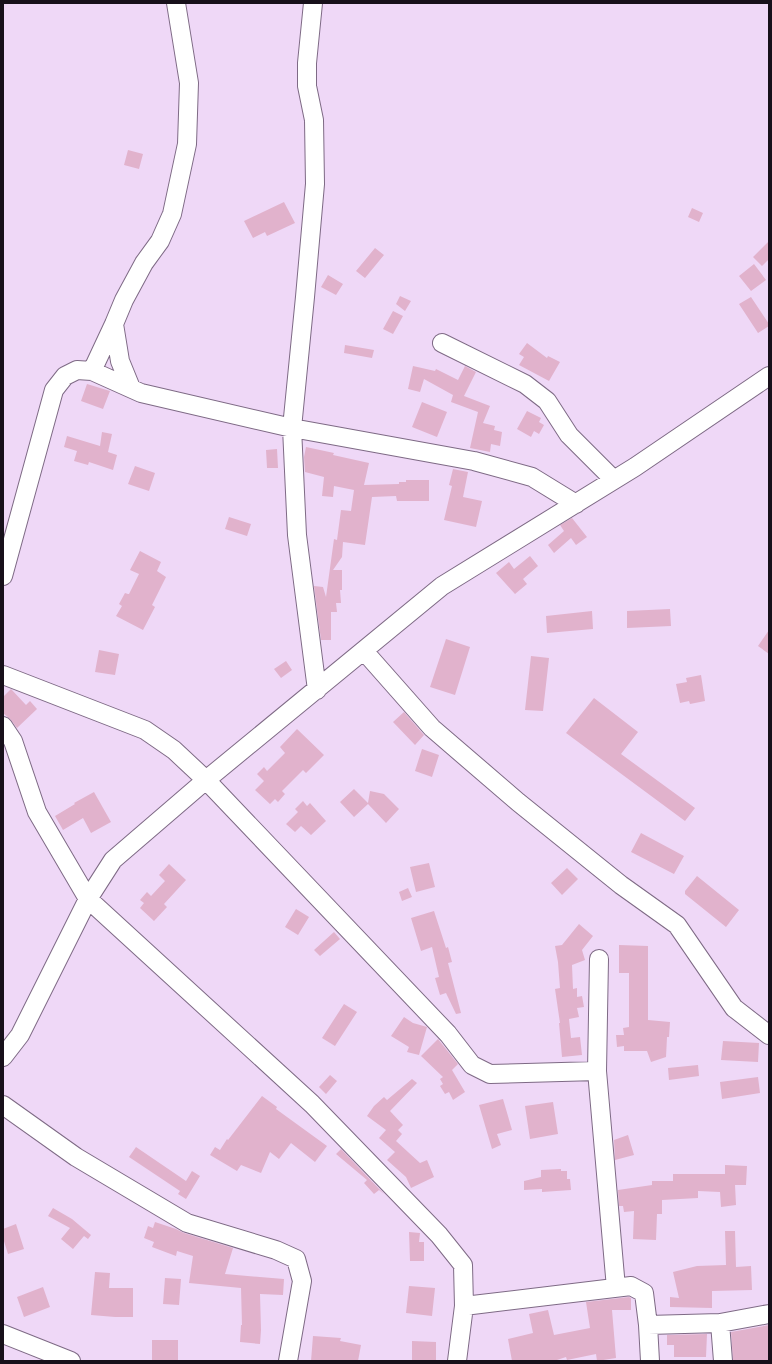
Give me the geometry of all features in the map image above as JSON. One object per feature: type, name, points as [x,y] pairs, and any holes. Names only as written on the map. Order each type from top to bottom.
[{"type":"street","points":[[92,371],[124,300],[144,263],[160,241],[172,214],[187,144],[190,83],[176,3]]},
{"type":"street","points":[[313,3],[307,63],[307,86],[314,120],[315,184],[292,428],[297,535],[317,690]]},
{"type":"street","points":[[114,324],[120,361],[131,388]]},
{"type":"street","points":[[442,343],[531,388],[547,401],[569,435],[614,480]]},
{"type":"street","points":[[3,576],[54,390],[65,376],[77,370],[92,371],[142,393],[292,428],[481,463],[532,477],[576,504]]},
{"type":"street","points":[[3,1057],[20,1035],[88,899],[113,860],[206,780],[442,586],[614,480],[769,376]]},
{"type":"street","points":[[364,651],[438,732],[518,802],[615,880],[677,925],[734,1008],[769,1035]]},
{"type":"street","points":[[3,675],[145,730],[174,750],[206,780],[448,1034],[472,1065],[490,1074],[597,1071]]},
{"type":"street","points":[[3,726],[14,740],[37,812],[88,899],[312,1104],[439,1235],[463,1265],[464,1306],[457,1361]]},
{"type":"street","points":[[599,959],[597,1071],[616,1288]]},
{"type":"street","points":[[3,1105],[76,1157],[187,1222],[276,1250],[296,1259],[302,1281],[288,1361]]},
{"type":"street","points":[[464,1306],[631,1286],[644,1293],[650,1361]]},
{"type":"street","points":[[648,1325],[720,1323],[769,1314]]},
{"type":"street","points":[[720,1323],[723,1361]]},
{"type":"street","points":[[3,1334],[71,1361]]},
{"type":"building","points":[[128,150],[143,154],[139,169],[124,165]]},
{"type":"building","points":[[284,202],[295,223],[267,236],[265,232],[253,238],[244,221]]},
{"type":"building","points":[[692,208],[703,213],[699,222],[688,217]]},
{"type":"building","points":[[769,241],[769,259],[762,266],[753,257]]},
{"type":"building","points":[[375,248],[384,255],[365,278],[356,271]]},
{"type":"building","points":[[754,264],[766,280],[751,291],[739,276]]},
{"type":"building","points":[[328,275],[343,284],[336,295],[321,287]]},
{"type":"building","points":[[400,296],[411,301],[405,311],[396,304]]},
{"type":"building","points":[[751,297],[769,324],[769,326],[758,333],[739,304]]},
{"type":"building","points":[[393,311],[403,316],[393,334],[383,329]]},
{"type":"building","points":[[527,343],[547,358],[548,356],[560,362],[549,381],[519,365],[524,357],[519,354]]},
{"type":"building","points":[[345,345],[374,350],[372,358],[344,353]]},
{"type":"building","points":[[413,366],[435,371],[436,369],[458,380],[465,366],[476,372],[464,396],[490,406],[483,423],[495,426],[494,430],[502,432],[500,446],[491,444],[490,452],[470,448],[478,412],[451,402],[453,395],[424,379],[420,392],[408,389]]},
{"type":"building","points":[[87,384],[110,391],[103,409],[81,401]]},
{"type":"building","points":[[422,402],[447,412],[437,437],[412,427]]},
{"type":"building","points":[[527,411],[541,418],[539,422],[544,425],[539,434],[534,431],[531,437],[517,429]]},
{"type":"building","points":[[102,432],[112,434],[108,452],[117,455],[113,470],[89,462],[88,465],[74,461],[77,451],[64,447],[67,436],[100,446]]},
{"type":"building","points":[[306,447],[369,463],[364,485],[399,484],[399,482],[406,482],[406,480],[429,480],[429,501],[397,501],[396,496],[372,497],[365,545],[343,542],[342,557],[333,570],[342,570],[342,590],[340,590],[341,603],[336,603],[337,612],[331,612],[331,640],[321,640],[314,586],[323,587],[326,597],[334,539],[337,540],[341,510],[351,511],[354,490],[334,486],[333,497],[322,496],[324,477],[305,472],[304,457]]},
{"type":"building","points":[[277,449],[278,468],[267,468],[266,450]]},
{"type":"building","points":[[135,466],[155,473],[149,491],[128,484]]},
{"type":"building","points":[[453,469],[468,472],[463,497],[482,501],[476,527],[444,520],[452,486],[449,485]]},
{"type":"building","points":[[229,517],[251,524],[247,536],[225,529]]},
{"type":"building","points":[[572,518],[587,537],[576,545],[571,538],[554,553],[548,545],[564,531],[560,525]]},
{"type":"building","points":[[140,551],[161,562],[157,571],[166,577],[152,605],[155,607],[143,630],[116,616],[122,606],[119,604],[125,593],[129,594],[139,574],[130,570]]},
{"type":"building","points":[[530,556],[538,566],[523,579],[527,584],[515,594],[496,573],[509,562],[514,569]]},
{"type":"building","points":[[670,609],[671,626],[627,628],[627,611]]},
{"type":"building","points":[[592,611],[593,629],[547,633],[546,616]]},
{"type":"building","points":[[769,630],[769,654],[758,646]]},
{"type":"building","points":[[446,639],[470,647],[455,695],[430,687]]},
{"type":"building","points":[[99,650],[119,654],[115,675],[95,672]]},
{"type":"building","points":[[531,656],[549,658],[543,711],[525,710]]},
{"type":"building","points":[[286,661],[292,670],[281,678],[274,669]]},
{"type":"building","points":[[701,675],[705,701],[690,704],[689,701],[680,703],[676,684],[687,682],[686,678]]},
{"type":"building","points":[[11,689],[26,705],[30,701],[37,709],[17,728],[3,713],[3,697]]},
{"type":"building","points":[[594,698],[638,732],[621,754],[695,808],[685,821],[566,733]]},
{"type":"building","points":[[404,712],[424,735],[415,745],[393,722]]},
{"type":"building","points":[[297,729],[324,755],[306,773],[303,770],[282,791],[285,794],[278,802],[275,799],[270,804],[255,790],[264,781],[257,774],[264,767],[267,771],[285,753],[280,747]]},
{"type":"building","points":[[422,749],[439,755],[432,777],[415,771]]},
{"type":"building","points":[[354,789],[368,803],[370,791],[384,794],[399,809],[386,823],[368,804],[354,817],[340,802]]},
{"type":"building","points":[[94,792],[111,822],[91,833],[83,818],[63,830],[55,816]]},
{"type":"building","points":[[303,801],[307,806],[310,803],[326,821],[311,835],[301,826],[295,832],[286,824],[298,812],[295,809]]},
{"type":"building","points":[[641,833],[684,856],[674,874],[631,852]]},
{"type":"building","points":[[429,863],[435,887],[416,892],[410,867]]},
{"type":"building","points":[[169,864],[186,880],[164,904],[167,907],[154,921],[140,908],[144,903],[140,900],[147,892],[151,896],[165,881],[159,875]]},
{"type":"building","points":[[567,868],[578,879],[562,895],[551,883]]},
{"type":"building","points":[[697,876],[739,910],[726,927],[685,894],[685,891]]},
{"type":"building","points":[[408,888],[412,897],[402,901],[399,892]]},
{"type":"building","points":[[296,909],[309,917],[298,935],[285,927]]},
{"type":"building","points":[[434,911],[446,948],[448,947],[452,962],[448,963],[461,1013],[456,1014],[446,993],[440,995],[435,978],[439,977],[432,947],[421,951],[411,918]]},
{"type":"building","points":[[579,924],[593,936],[582,950],[585,960],[572,965],[573,989],[577,988],[577,997],[582,996],[584,1007],[577,1008],[579,1017],[569,1019],[571,1038],[580,1037],[582,1055],[562,1057],[560,1023],[555,989],[560,988],[555,946],[562,945]]},
{"type":"building","points":[[334,932],[340,939],[320,956],[314,950]]},
{"type":"building","points":[[619,945],[648,946],[648,1020],[670,1022],[669,1037],[667,1037],[666,1057],[651,1062],[647,1051],[624,1051],[624,1046],[617,1047],[616,1035],[624,1035],[623,1028],[629,1027],[629,973],[619,973]]},
{"type":"building","points":[[344,1004],[357,1012],[335,1046],[322,1038]]},
{"type":"building","points":[[404,1017],[413,1023],[427,1027],[419,1055],[407,1052],[409,1047],[391,1036]]},
{"type":"building","points":[[438,1039],[458,1064],[452,1070],[465,1092],[453,1100],[449,1092],[445,1094],[440,1086],[443,1084],[440,1079],[443,1077],[421,1056]]},
{"type":"building","points":[[723,1041],[759,1043],[758,1062],[721,1060]]},
{"type":"building","points":[[698,1065],[699,1076],[669,1080],[668,1068]]},
{"type":"building","points":[[330,1075],[337,1081],[326,1094],[319,1087]]},
{"type":"building","points":[[758,1077],[760,1093],[722,1099],[720,1082]]},
{"type":"building","points":[[412,1079],[417,1083],[390,1111],[403,1125],[398,1130],[402,1134],[396,1141],[420,1163],[427,1160],[434,1177],[411,1188],[406,1177],[387,1160],[395,1152],[379,1138],[386,1130],[367,1116],[374,1106],[384,1097],[387,1100]]},
{"type":"building","points":[[262,1096],[277,1107],[276,1109],[327,1146],[315,1162],[291,1143],[279,1159],[270,1152],[261,1173],[241,1165],[237,1171],[210,1155],[215,1147],[220,1150],[227,1139],[228,1140]]},
{"type":"building","points":[[503,1099],[512,1130],[497,1134],[501,1145],[492,1149],[479,1105]]},
{"type":"building","points":[[553,1102],[558,1134],[530,1139],[525,1106]]},
{"type":"building","points":[[628,1135],[634,1155],[615,1160],[614,1140]]},
{"type":"building","points":[[136,1147],[186,1181],[192,1171],[200,1176],[186,1199],[178,1194],[180,1191],[129,1157]]},
{"type":"building","points":[[341,1149],[384,1194],[379,1190],[374,1194],[364,1183],[367,1180],[336,1154]]},
{"type":"building","points":[[725,1165],[747,1166],[746,1185],[735,1185],[736,1205],[721,1207],[720,1192],[698,1191],[698,1198],[662,1200],[662,1214],[657,1214],[656,1240],[633,1239],[634,1211],[624,1212],[623,1206],[619,1206],[618,1190],[652,1185],[652,1181],[673,1181],[673,1174],[725,1174]]},
{"type":"building","points":[[561,1169],[561,1171],[567,1171],[567,1179],[570,1179],[571,1190],[542,1192],[542,1189],[524,1190],[524,1181],[541,1177],[541,1170]]},
{"type":"building","points":[[53,1208],[72,1219],[91,1235],[88,1239],[84,1236],[73,1249],[61,1239],[70,1228],[48,1216]]},
{"type":"building","points":[[155,1222],[184,1233],[233,1248],[225,1274],[284,1279],[283,1295],[260,1294],[260,1344],[240,1342],[242,1325],[241,1288],[189,1283],[193,1256],[177,1251],[176,1256],[152,1247],[154,1242],[144,1238],[148,1226],[153,1228]]},
{"type":"building","points":[[16,1224],[24,1249],[8,1254],[3,1238],[3,1229]]},
{"type":"building","points":[[725,1231],[735,1231],[736,1267],[751,1266],[752,1290],[712,1291],[712,1308],[670,1307],[670,1297],[679,1298],[673,1272],[697,1266],[726,1265]]},
{"type":"building","points":[[409,1232],[420,1233],[419,1242],[424,1242],[424,1261],[410,1261]]},
{"type":"building","points":[[95,1272],[110,1273],[109,1288],[133,1288],[133,1317],[91,1315]]},
{"type":"building","points":[[165,1278],[181,1279],[179,1305],[163,1304]]},
{"type":"building","points":[[409,1286],[435,1288],[432,1316],[406,1313]]},
{"type":"building","points":[[43,1287],[50,1307],[24,1317],[17,1297]]},
{"type":"building","points":[[631,1298],[631,1310],[612,1310],[616,1358],[597,1361],[596,1354],[567,1360],[566,1357],[554,1361],[512,1361],[508,1339],[533,1333],[529,1314],[548,1310],[554,1335],[590,1328],[586,1302]]},
{"type":"building","points":[[769,1325],[769,1361],[733,1361],[731,1332]]},
{"type":"building","points":[[707,1334],[706,1357],[674,1357],[674,1345],[667,1345],[667,1335]]},
{"type":"building","points":[[313,1336],[341,1338],[340,1341],[361,1345],[358,1361],[311,1361]]},
{"type":"building","points":[[152,1340],[178,1340],[178,1361],[152,1361]]},
{"type":"building","points":[[412,1341],[436,1342],[436,1361],[412,1361]]}]
